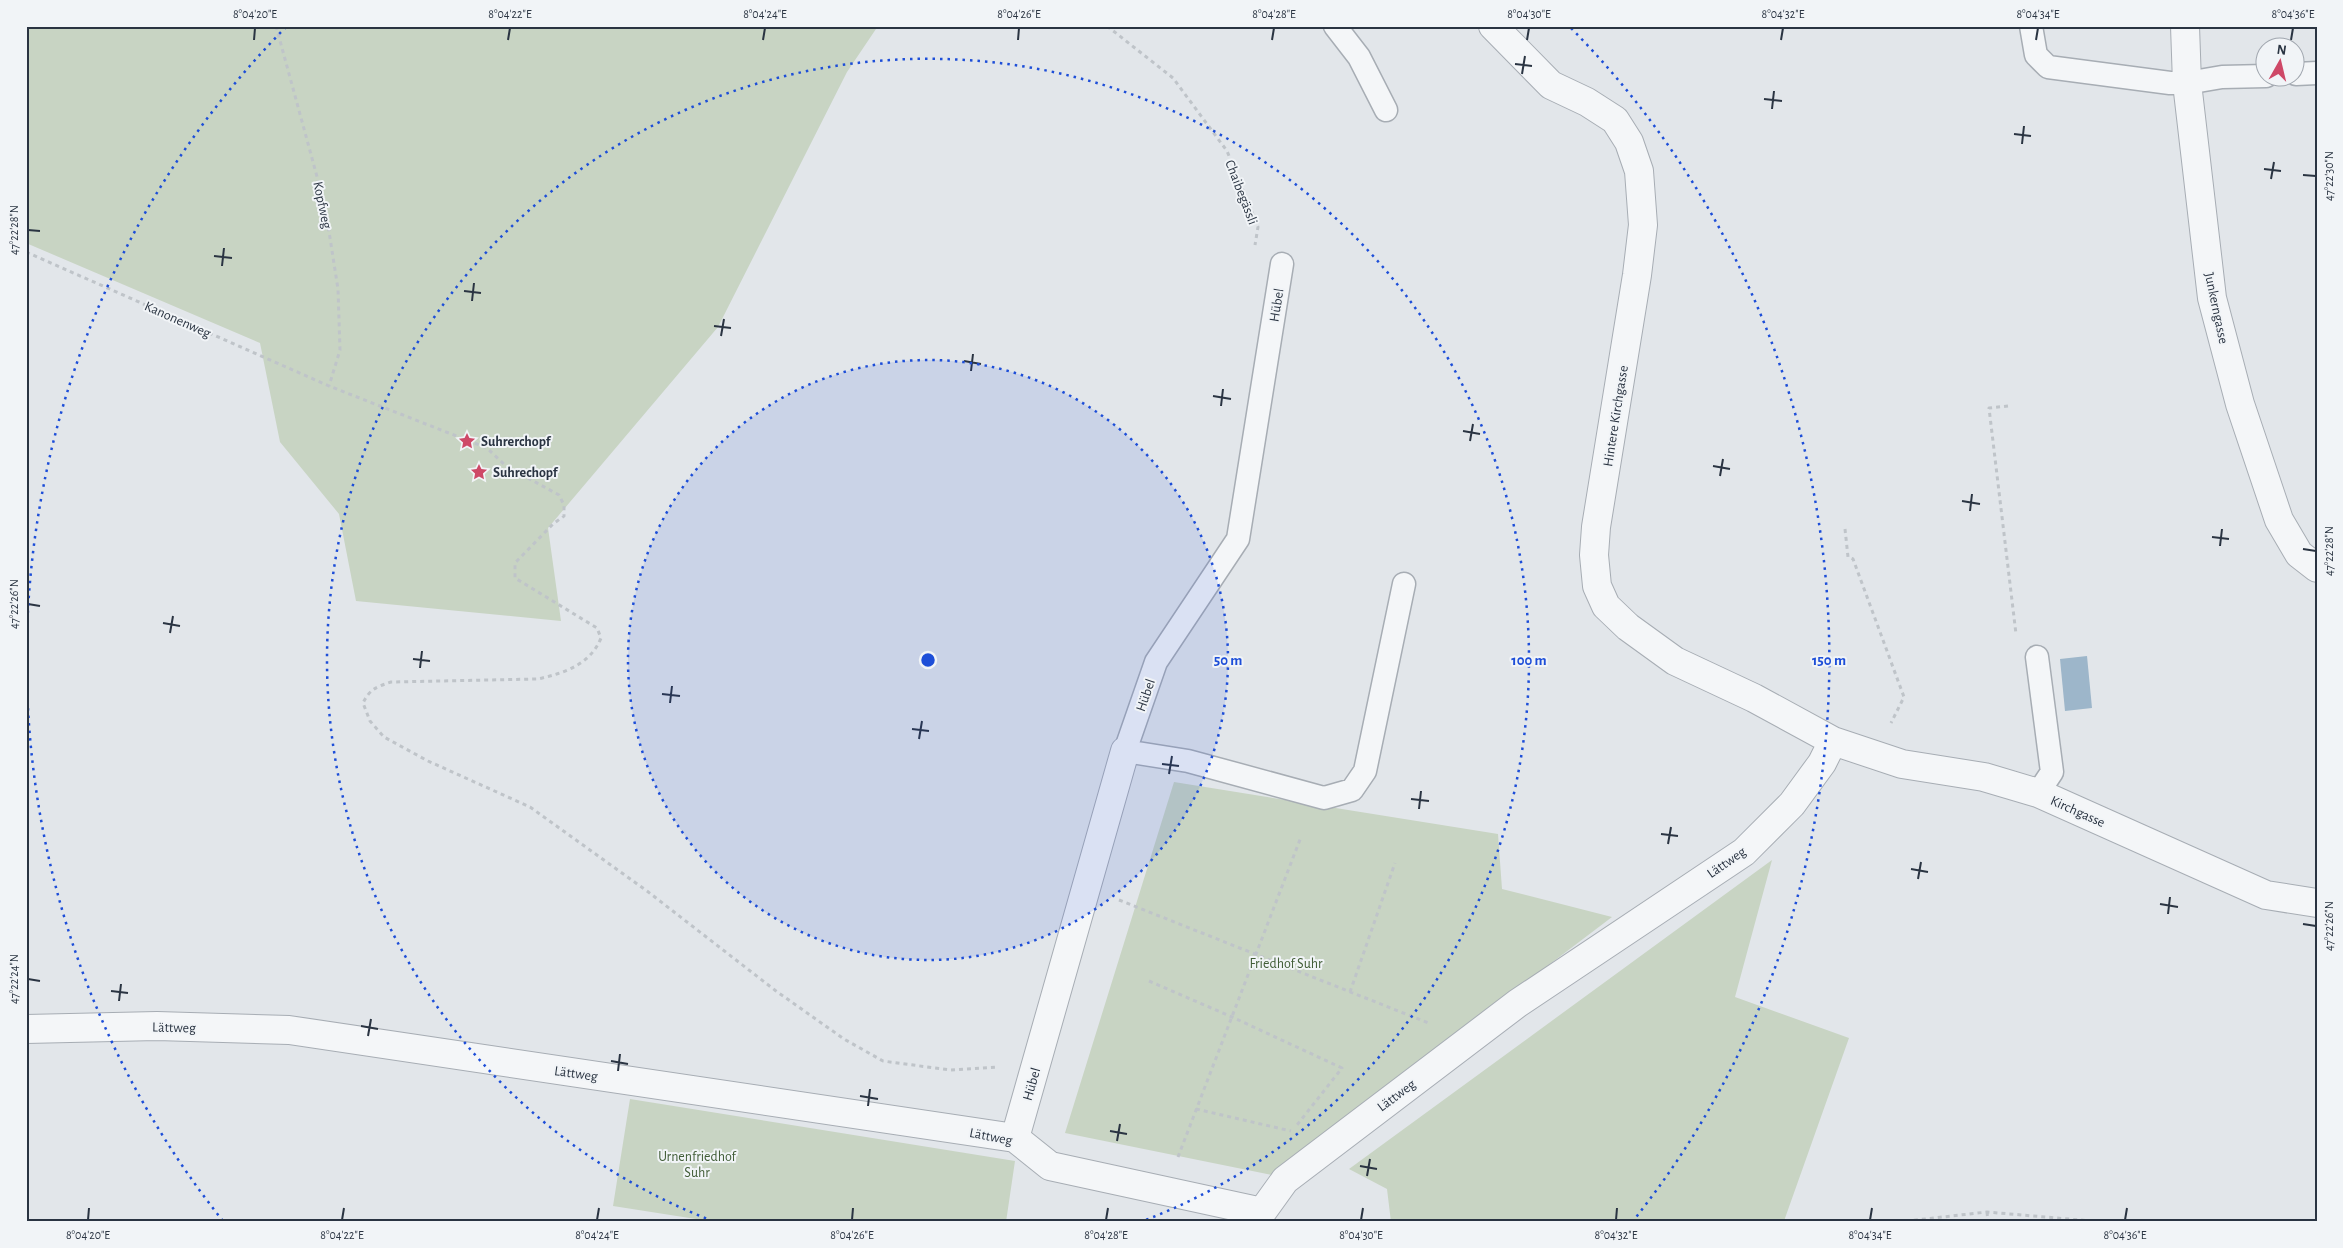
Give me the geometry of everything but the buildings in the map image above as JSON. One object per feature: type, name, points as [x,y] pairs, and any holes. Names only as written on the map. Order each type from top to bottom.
[{"type":"street","name":"Hintere Kirchgasse","points":[[1493,26],[1551,85],[1587,102],[1615,120],[1629,142],[1639,171],[1643,225],[1637,275],[1596,527],[1594,555],[1597,586],[1606,606],[1628,628],[1675,661],[1754,698],[1832,741]]},
{"type":"street","name":"Junkerngasse","points":[[2185,26],[2187,83],[2212,298],[2240,404],[2279,520],[2299,554],[2317,568]]},
{"type":"street","name":"Kirchgasse","points":[[1832,741],[1902,764],[1984,777],[2038,793],[2266,895],[2317,904]]},
{"type":"street","name":"Lättweg","points":[[26,1029],[157,1026],[289,1030],[1015,1138],[1050,1166],[1262,1212],[1285,1180],[1470,1038],[1518,1003],[1744,852],[1792,804],[1822,763],[1832,741]]},
{"type":"street","name":"Hübel","points":[[1015,1138],[1125,751]]},
{"type":"lane","points":[[1335,26],[1359,57],[1386,110]]},
{"type":"lane","points":[[2031,26],[2036,55],[2048,66],[2170,83],[2187,83],[2222,77],[2256,76]]},
{"type":"lane","name":"Hübel","points":[[1125,751],[1156,662],[1238,539],[1282,264]]},
{"type":"lane","points":[[1125,751],[1188,761],[1324,798],[1352,790],[1365,772],[1404,584]]},
{"type":"lane","points":[[2037,657],[2052,772],[2038,793]]},
{"type":"path","name":"Kopfweg","points":[[276,26],[325,206],[338,289],[340,350],[329,386]]},
{"type":"path","name":"Chaibegässli","points":[[1107,26],[1173,78],[1226,151],[1258,227],[1255,247]]},
{"type":"path","name":"Kanonenweg","points":[[26,252],[329,386],[487,448],[506,466],[559,496],[564,505],[564,516],[553,524],[514,564],[515,578],[597,628],[601,638],[587,661],[560,674],[538,679],[391,682],[372,688],[363,704],[365,712],[384,738],[428,761],[530,807],[647,891],[776,991],[844,1039],[883,1061],[950,1070],[1013,1065],[1036,1067]]},
{"type":"path","points":[[2008,406],[1988,408],[2017,641]]},
{"type":"path","points":[[1846,528],[1848,557],[1853,559],[1904,697],[1876,756]]},
{"type":"path","points":[[1165,1191],[1301,837]]},
{"type":"path","points":[[1350,992],[1395,863]]},
{"type":"path","points":[[1086,887],[1470,1038]]},
{"type":"path","points":[[1149,981],[1232,1016],[1342,1068],[1292,1131],[1196,1109]]},
{"type":"path","points":[[1898,1222],[1987,1212],[2103,1222]]},
{"type":"path","points":[[1987,1212],[1988,1222]]},
{"type":"green space","points":[[26,26],[878,26],[847,72],[718,327],[548,528],[561,621],[356,601],[339,514],[280,442],[260,343],[26,243]]},
{"type":"green space","name":"Friedhof Suhr","points":[[1174,782],[1498,834],[1502,889],[1612,917],[1272,1175],[1065,1133]]},
{"type":"green space","points":[[1772,860],[1735,997],[1849,1038],[1784,1221],[1391,1222],[1387,1189],[1349,1169]]},
{"type":"green space","name":"Urnenfriedhof Suhr","points":[[630,1099],[1015,1161],[1006,1222],[715,1222],[613,1206]]},
{"type":"water","points":[[2087,656],[2092,708],[2065,711],[2060,659]]},
{"type":"place","name":"Suhrerchopf","points":[[467,441]]},
{"type":"place","name":"Suhrechopf","points":[[479,472]]}]
